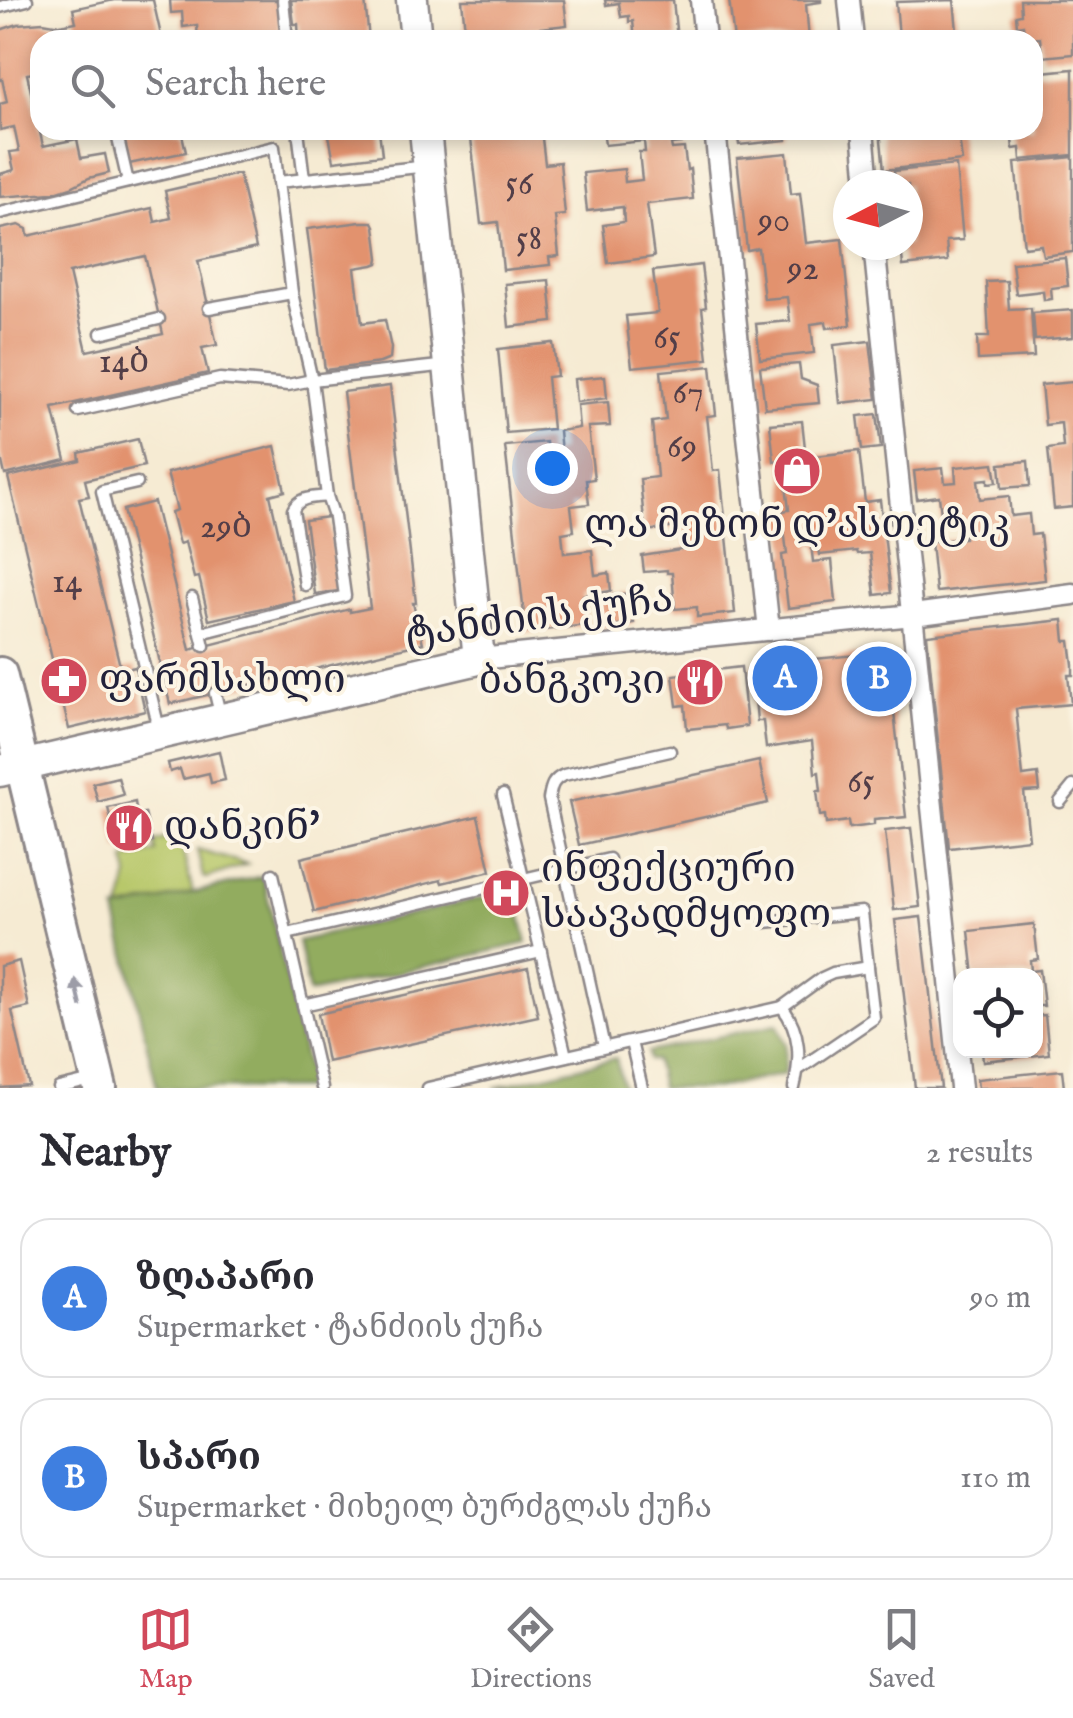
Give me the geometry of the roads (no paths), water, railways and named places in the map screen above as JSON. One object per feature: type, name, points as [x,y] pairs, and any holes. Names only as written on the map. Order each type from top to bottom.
[{"type":"main road","points":[[412,0],[415,30]]},
{"type":"main road","points":[[426,140],[479,660]]},
{"type":"main road","name":"ტანძიის ქუჩა","points":[[12,768],[160,734],[218,706],[479,660]]},
{"type":"main road","points":[[0,674],[12,768],[99,1084]]},
{"type":"street","points":[[701,0],[704,30]]},
{"type":"street","points":[[849,0],[852,30]]},
{"type":"street","points":[[716,140],[770,630]]},
{"type":"street","points":[[863,140],[866,170]]},
{"type":"street","points":[[876,260],[961,1088]]},
{"type":"street","name":"ტანძიის ქუჩა","points":[[479,660],[913,615],[1073,594]]},
{"type":"lane","points":[[0,7],[27,0]]},
{"type":"lane","points":[[283,0],[287,30]]},
{"type":"lane","points":[[118,140],[128,182]]},
{"type":"lane","points":[[299,140],[304,179]]},
{"type":"lane","points":[[0,213],[274,147],[292,293],[312,380],[345,596],[201,633]]},
{"type":"lane","points":[[278,182],[428,166]]},
{"type":"lane","points":[[209,308],[292,293]]},
{"type":"lane","points":[[101,333],[159,319]]},
{"type":"lane","points":[[78,411],[220,379],[288,385],[449,365]]},
{"type":"lane","points":[[137,483],[102,491],[160,734]]},
{"type":"lane","points":[[305,586],[293,510],[302,500],[327,496]]},
{"type":"lane","points":[[192,598],[204,646]]},
{"type":"lane","points":[[604,1047],[549,799],[551,786],[556,778],[670,752]]},
{"type":"lane","points":[[1060,802],[1073,786]]},
{"type":"lane","points":[[504,796],[566,1056]]},
{"type":"lane","points":[[287,934],[610,859]]},
{"type":"lane","points":[[273,874],[322,1088]]},
{"type":"lane","points":[[765,922],[862,912],[874,1018],[799,1069]]},
{"type":"lane","points":[[303,1005],[540,951]]},
{"type":"lane","points":[[428,1088],[782,1007],[822,978],[868,967]]},
{"type":"lane","points":[[782,1007],[792,1020],[797,1037],[799,1069],[794,1088]]},
{"type":"lane","points":[[631,1042],[642,1088]]},
{"type":"lane","points":[[58,1088],[99,1084]]},
{"type":"place","name":"ლა მეზონ დ'ასთეტიკ","points":[[797,471]]},
{"type":"place","name":"ზღაპარი","points":[[785,678]]},
{"type":"place","name":"სპარი","points":[[879,679]]},
{"type":"place","name":"ფარმსახლი","points":[[64,681]]},
{"type":"place","name":"ბანგკოკი","points":[[700,682]]},
{"type":"place","name":"დანკინ'","points":[[129,828]]},
{"type":"place","name":"ინფექციური საავადმყოფო","points":[[506,893]]}]
